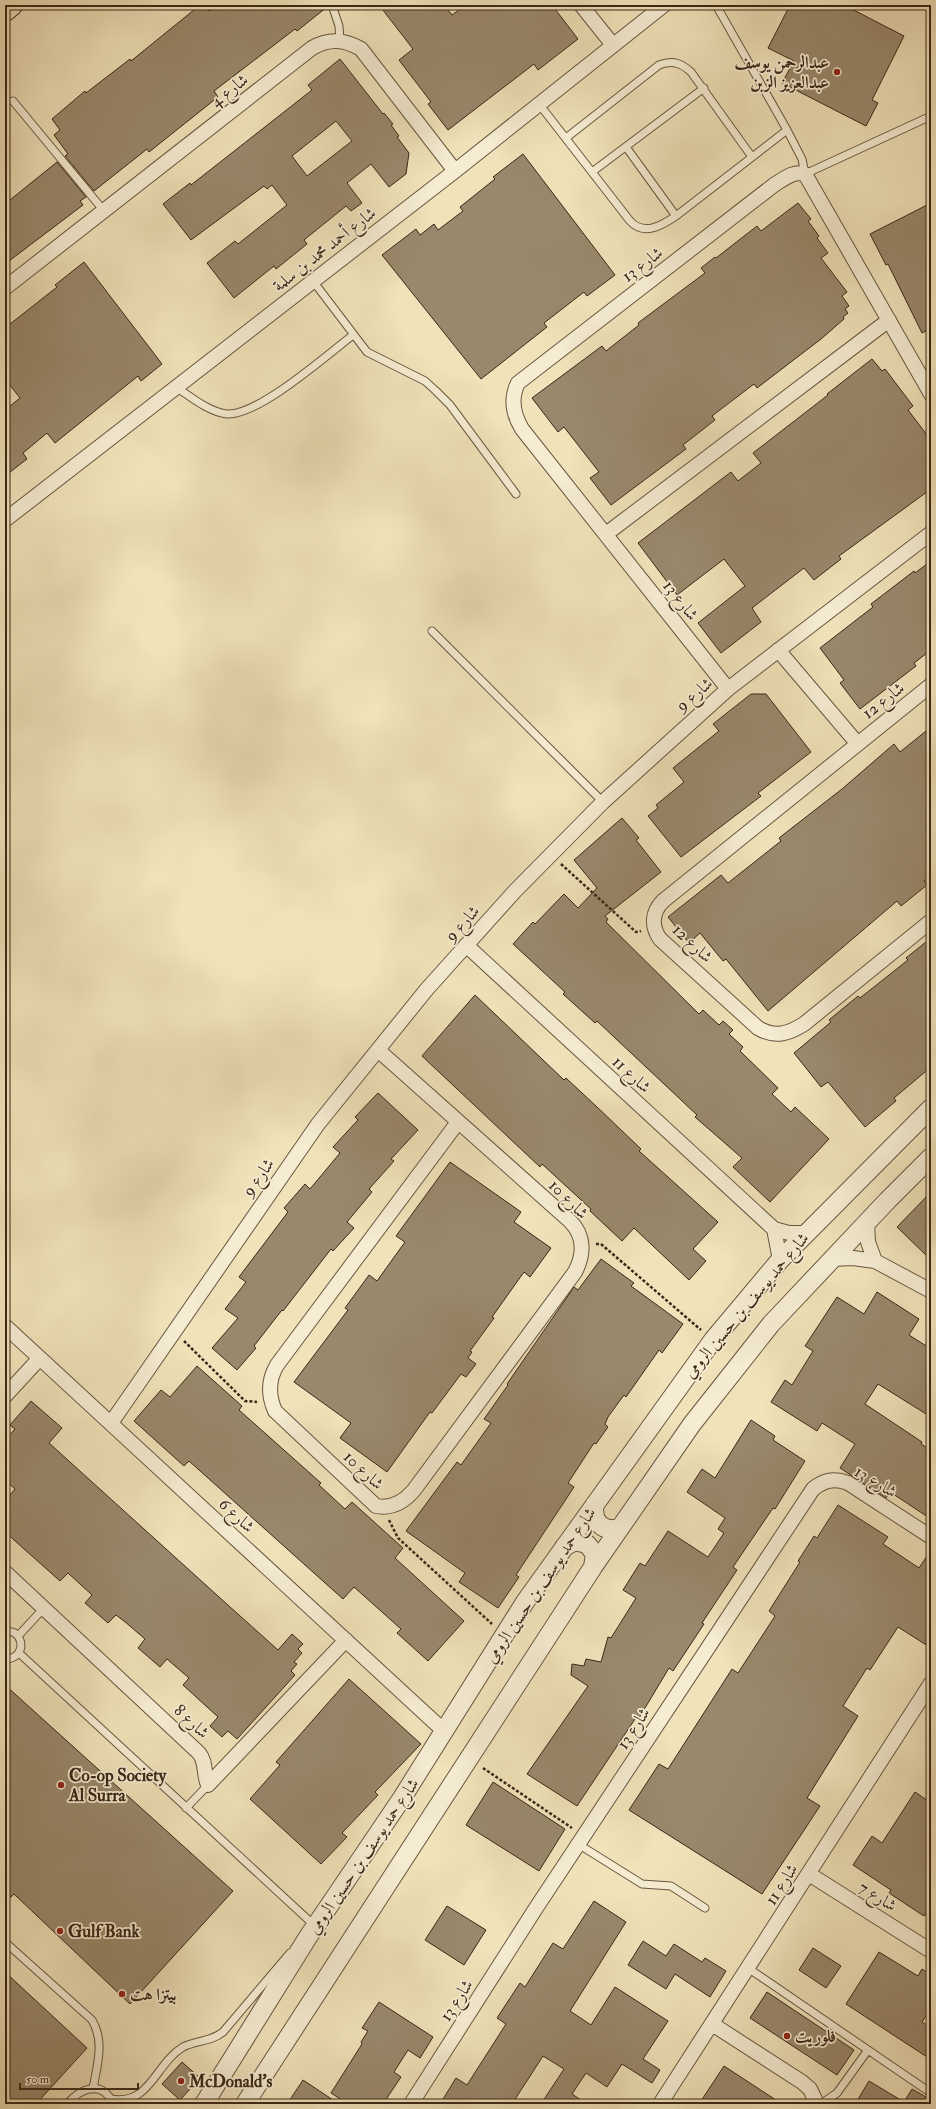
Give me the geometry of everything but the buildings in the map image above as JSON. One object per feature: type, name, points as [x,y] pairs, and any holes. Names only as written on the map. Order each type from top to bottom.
[{"type":"main road","points":[[5,10],[11,5]]},
{"type":"street","points":[[580,5],[613,45]]},
{"type":"street","name":"شارع أحمد محمد بن سلمة","points":[[5,520],[455,171],[664,5]]},
{"type":"street","name":"شارع 4","points":[[5,288],[312,48],[324,42],[340,41],[356,46],[368,57],[455,171]]},
{"type":"street","name":"شارع 13","points":[[728,688],[518,421],[513,402],[514,390],[518,383],[774,185],[793,174],[805,174]]},
{"type":"street","points":[[805,174],[931,394]]},
{"type":"street","points":[[606,534],[888,320]]},
{"type":"street","name":"شارع 9","points":[[111,1423],[318,1124],[427,990],[466,945],[550,854],[603,802],[728,688],[931,533]]},
{"type":"street","name":"شارع 12","points":[[778,650],[857,743]]},
{"type":"street","name":"شارع 12","points":[[931,685],[663,900],[654,914],[654,928],[660,939],[758,1028],[774,1035],[793,1031],[804,1024],[931,920]]},
{"type":"street","name":"شارع 11","points":[[466,945],[774,1229]]},
{"type":"street","name":"شارع 10","points":[[272,1404],[275,1411],[370,1502],[382,1507],[396,1505],[414,1490],[575,1272],[581,1257],[582,1244],[578,1231],[570,1221],[378,1050]]},
{"type":"street","name":"شارع حمد يوسف بن حسين الرومي","points":[[204,2104],[312,1932],[402,1798],[504,1635],[564,1547],[713,1340],[780,1260],[931,1108]]},
{"type":"street","points":[[272,1404],[270,1395],[270,1381],[277,1365],[458,1122]]},
{"type":"street","name":"شارع حمد يوسف بن حسين الرومي","points":[[245,2104],[593,1567],[692,1424],[731,1372],[771,1324],[831,1259],[931,1157]]},
{"type":"street","points":[[867,1222],[868,1242],[875,1261]]},
{"type":"street","points":[[780,1260],[774,1229],[790,1233],[806,1233]]},
{"type":"street","points":[[831,1259],[853,1258],[875,1261],[931,1291]]},
{"type":"street","name":"شارع 6","points":[[5,1326],[444,1731]]},
{"type":"street","points":[[5,1396],[39,1358]]},
{"type":"street","name":"شارع 13","points":[[411,2104],[581,1840],[813,1488],[829,1480],[840,1480],[848,1483],[931,1537]]},
{"type":"street","points":[[595,1504],[594,1513],[597,1522],[609,1529],[619,1528]]},
{"type":"street","points":[[564,1547],[575,1541],[587,1544],[595,1554],[593,1567]]},
{"type":"street","name":"شارع 8","points":[[5,1572],[200,1753],[205,1763],[205,1775],[208,1785]]},
{"type":"street","points":[[208,1785],[346,1640]]},
{"type":"street","name":"شارع 11","points":[[660,2104],[931,1683]]},
{"type":"street","name":"شارع 7","points":[[809,1874],[930,1948]]},
{"type":"street","points":[[712,2024],[802,2082],[810,2089],[816,2104]]},
{"type":"lane","points":[[332,5],[339,26],[340,41]]},
{"type":"lane","points":[[716,5],[787,130],[802,160],[805,174],[931,116]]},
{"type":"lane","points":[[566,138],[659,65],[667,62],[680,63],[691,72],[704,88],[752,157]]},
{"type":"lane","points":[[592,172],[704,88]]},
{"type":"lane","points":[[13,101],[104,211]]},
{"type":"lane","points":[[539,104],[635,226],[646,230],[676,216],[787,130]]},
{"type":"lane","points":[[626,147],[676,216]]},
{"type":"lane","points":[[313,281],[353,336],[368,352],[422,379],[450,405],[516,494]]},
{"type":"lane","points":[[176,387],[213,410],[227,414],[240,413],[265,402],[353,336]]},
{"type":"lane","points":[[432,631],[603,802]]},
{"type":"lane","points":[[18,1636],[44,1608]]},
{"type":"lane","points":[[5,1659],[11,1658],[19,1653],[21,1645],[18,1636],[7,1629]]},
{"type":"lane","points":[[19,1653],[186,1808],[312,1932],[284,1959],[223,2032],[209,2040],[193,2043],[181,2048],[137,2096],[112,2102],[104,2092],[93,2088],[80,2091],[67,2104]]},
{"type":"lane","points":[[186,1808],[208,1785]]},
{"type":"lane","points":[[581,1840],[642,1884],[671,1886],[705,1908]]},
{"type":"lane","points":[[5,1942],[92,2020],[98,2033],[100,2048],[93,2088]]},
{"type":"lane","points":[[748,1968],[931,2093]]},
{"type":"lane","points":[[821,2104],[837,2093],[868,2050]]},
{"type":"path","points":[[550,854],[636,932],[654,928]]},
{"type":"path","points":[[582,1244],[601,1244],[713,1340]]},
{"type":"path","points":[[174,1331],[245,1401],[272,1404]]},
{"type":"path","points":[[382,1507],[398,1538],[504,1635]]},
{"type":"path","points":[[469,1759],[581,1840]]},
{"type":"place","name":"عبدالرحمن يوسف عبدالعزيز الزبن","points":[[837,72]]},
{"type":"place","name":"Co-op Society Al Surra","points":[[61,1785]]},
{"type":"place","name":"Gulf Bank","points":[[60,1931]]},
{"type":"place","name":"بيتزا هت","points":[[122,1994]]},
{"type":"place","name":"فلوريت","points":[[787,2036]]},
{"type":"place","name":"McDonald's","points":[[181,2081]]}]
